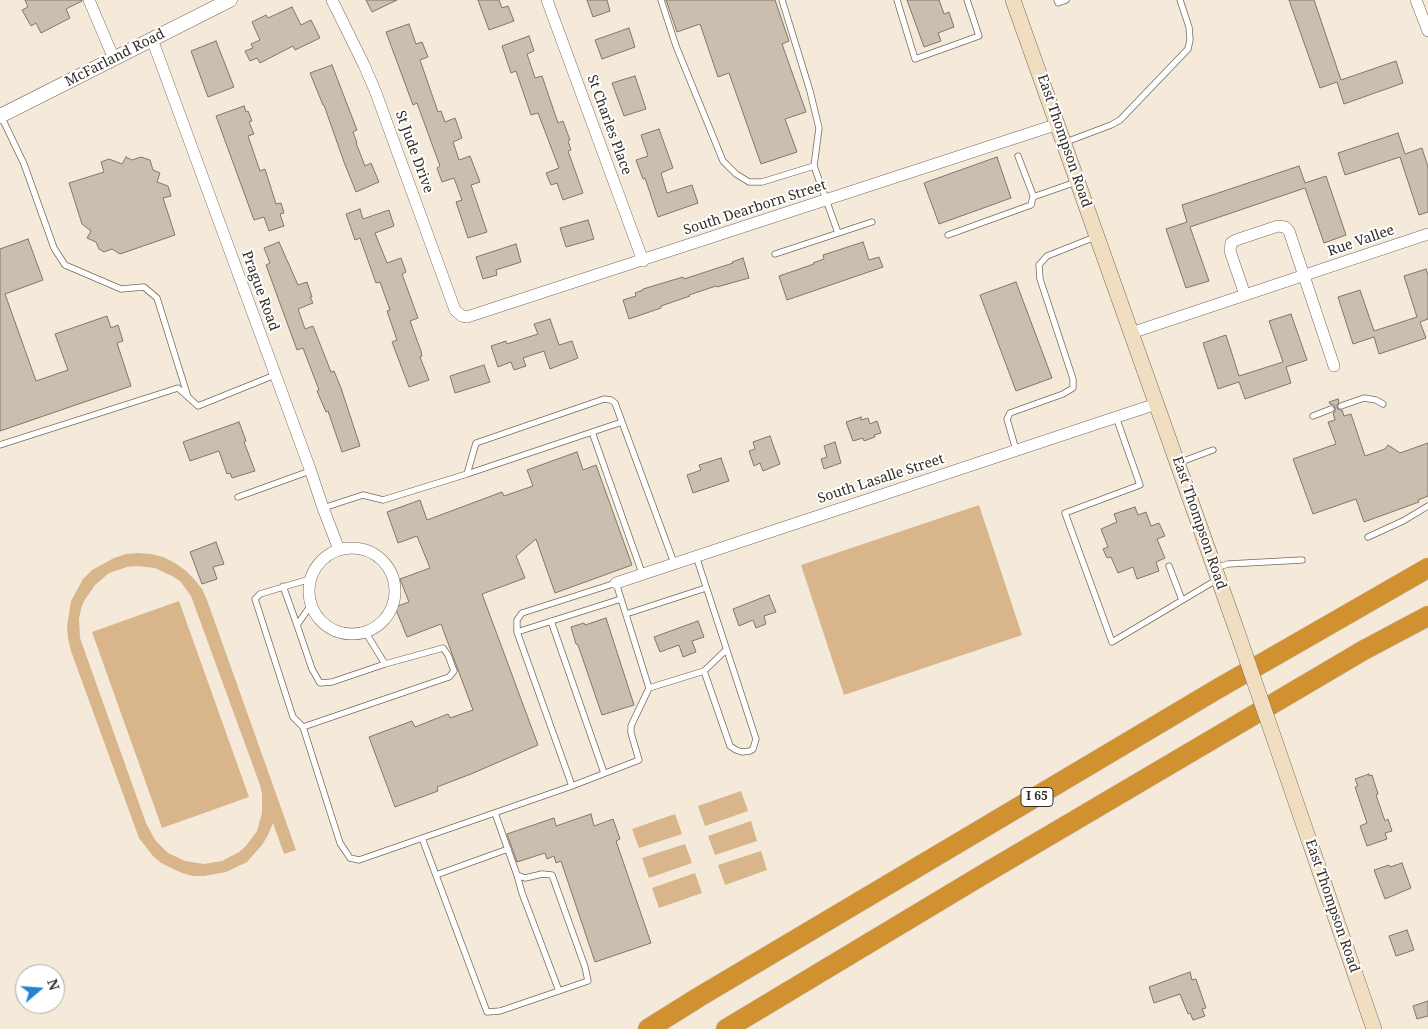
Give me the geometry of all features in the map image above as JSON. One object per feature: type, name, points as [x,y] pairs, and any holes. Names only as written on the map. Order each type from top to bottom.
[{"type":"highway","name":"I 65","points":[[648,1029],[1210,693],[1428,568]]},
{"type":"highway","points":[[726,1029],[967,884],[1347,660],[1428,616]]},
{"type":"main road","name":"East Thompson Road","points":[[1013,0],[1238,634],[1374,1029]]},
{"type":"street","points":[[89,0],[114,59]]},
{"type":"street","name":"McFarland Road","points":[[0,116],[229,0]]},
{"type":"street","name":"St Jude Drive","points":[[332,0],[376,93],[455,310],[462,316]]},
{"type":"street","name":"St Charles Place","points":[[547,0],[643,261]]},
{"type":"street","points":[[1416,0],[1428,31]]},
{"type":"street","name":"Prague Road","points":[[152,39],[323,508],[338,547],[344,548]]},
{"type":"street","name":"South Dearborn Street","points":[[462,316],[473,316],[1058,124]]},
{"type":"street","points":[[1245,295],[1230,252],[1231,243],[1278,226],[1284,227],[1289,232],[1334,366]]},
{"type":"street","name":"Rue Vallee","points":[[1131,333],[1428,234]]},
{"type":"street","name":"South Lasalle Street","points":[[616,583],[1156,404]]},
{"type":"street","points":[[344,548],[357,548],[369,552],[380,559],[394,581],[395,594],[386,618],[377,627],[352,635],[339,633],[327,627],[317,618],[311,606],[308,592],[310,578],[315,568],[333,552],[344,548]]},
{"type":"lane","points":[[661,0],[676,46],[723,161],[736,174],[749,182],[762,182],[814,166]]},
{"type":"lane","points":[[782,0],[810,91],[819,128],[814,166],[838,233]]},
{"type":"lane","points":[[897,0],[915,58],[979,36],[967,0]]},
{"type":"lane","points":[[1057,0],[1058,3],[1066,0]]},
{"type":"lane","points":[[1064,142],[1120,120],[1188,49],[1190,40],[1189,27],[1180,0]]},
{"type":"lane","points":[[0,116],[24,164],[54,248],[65,266],[122,289],[144,287],[157,298],[188,398]]},
{"type":"lane","points":[[948,235],[1031,205],[1034,197],[1018,156]]},
{"type":"lane","points":[[1034,197],[1078,182]]},
{"type":"lane","points":[[774,254],[872,222]]},
{"type":"lane","points":[[1016,450],[1007,419],[1010,413],[1063,394],[1072,388],[1073,379],[1040,279],[1039,265],[1046,256],[1097,236]]},
{"type":"lane","points":[[0,445],[178,388],[198,406],[275,375]]},
{"type":"lane","points":[[1341,406],[1364,398],[1376,400],[1382,404]]},
{"type":"lane","points":[[467,474],[476,443],[604,399],[611,400],[615,403],[674,563]]},
{"type":"lane","points":[[1313,416],[1331,409]]},
{"type":"lane","points":[[1116,418],[1140,485],[1065,513],[1112,642],[1182,600],[1228,564],[1302,560]]},
{"type":"lane","points":[[323,508],[362,495],[383,500],[622,422]]},
{"type":"lane","points":[[592,432],[642,573]]},
{"type":"lane","points":[[1178,463],[1213,450]]},
{"type":"lane","points":[[238,497],[310,471]]},
{"type":"lane","points":[[1368,537],[1428,506]]},
{"type":"lane","points":[[696,556],[756,740],[750,751],[742,752],[730,746],[704,671]]},
{"type":"lane","points":[[1169,566],[1182,600]]},
{"type":"lane","points":[[310,578],[260,594],[255,599],[293,717],[303,727],[340,843],[350,858],[359,860],[572,786],[639,760],[631,733],[631,726],[650,688],[616,583],[522,613],[516,620],[517,632],[572,786]]},
{"type":"lane","points":[[283,586],[312,670],[320,683],[332,682],[385,664],[443,648],[454,671],[449,678],[303,727]]},
{"type":"lane","points":[[626,614],[706,588]]},
{"type":"lane","points":[[517,632],[621,598]]},
{"type":"lane","points":[[297,625],[311,606]]},
{"type":"lane","points":[[551,621],[604,773]]},
{"type":"lane","points":[[366,632],[385,664]]},
{"type":"lane","points":[[650,688],[704,671],[726,650]]},
{"type":"lane","points":[[495,813],[558,991]]},
{"type":"lane","points":[[422,838],[487,1012],[500,1011],[588,981],[585,967],[552,875],[542,874],[524,878],[518,875]]},
{"type":"lane","points":[[436,875],[508,849]]},
{"type":"shaded area","points":[[979,505],[1022,635],[844,695],[801,565]]},
{"type":"shaded area","points":[[126,554],[151,554],[163,557],[185,570],[202,589],[296,850],[284,854],[273,823],[262,845],[247,862],[226,872],[193,876],[161,863],[139,838],[71,651],[67,626],[71,601],[83,579],[92,570]],"holes":[[[127,567],[155,568],[180,581],[191,596],[260,785],[262,813],[257,831],[246,846],[222,861],[204,864],[185,861],[168,853],[155,840],[146,823],[80,638],[79,619],[81,609],[95,585],[109,573]]]},
{"type":"shaded area","points":[[179,601],[249,797],[162,828],[92,632]]},
{"type":"shaded area","points":[[741,791],[748,811],[705,826],[698,806]]},
{"type":"shaded area","points":[[675,814],[682,834],[639,848],[632,829]]},
{"type":"shaded area","points":[[751,821],[757,841],[715,855],[708,836]]},
{"type":"shaded area","points":[[685,844],[692,863],[649,878],[642,858]]},
{"type":"shaded area","points":[[761,851],[767,870],[725,885],[718,865]]},
{"type":"shaded area","points":[[695,873],[702,893],[659,908],[652,888]]},
{"type":"building","points":[[25,0],[82,1],[66,9],[70,18],[41,33],[36,23],[31,26],[22,10],[28,7]]},
{"type":"building","points":[[366,0],[397,0],[372,12]]},
{"type":"building","points":[[478,0],[499,0],[502,8],[508,6],[514,21],[489,30]]},
{"type":"building","points":[[587,0],[607,0],[610,11],[593,17]]},
{"type":"building","points":[[666,0],[775,0],[789,41],[782,44],[806,112],[785,119],[797,152],[761,164],[729,73],[718,77],[700,24],[677,32]]},
{"type":"building","points":[[907,0],[939,0],[944,14],[949,12],[954,27],[938,33],[941,41],[924,47]]},
{"type":"building","points":[[1289,0],[1314,0],[1341,80],[1396,61],[1403,83],[1344,104],[1337,82],[1320,88]]},
{"type":"building","points":[[292,7],[301,25],[311,20],[320,38],[295,50],[293,46],[260,63],[257,58],[250,61],[245,51],[253,48],[251,44],[260,40],[252,22],[266,15],[268,18]]},
{"type":"building","points":[[409,24],[416,44],[422,42],[428,57],[420,60],[438,112],[441,111],[445,122],[455,118],[462,138],[453,142],[459,160],[470,156],[480,182],[471,185],[487,232],[468,238],[456,202],[462,200],[454,178],[442,182],[437,168],[440,166],[417,103],[413,105],[386,32]]},
{"type":"building","points":[[629,28],[635,47],[602,59],[595,40]]},
{"type":"building","points":[[529,36],[534,51],[527,54],[535,78],[542,76],[558,123],[563,121],[570,140],[568,141],[571,150],[568,151],[583,193],[563,200],[557,183],[551,185],[546,173],[559,168],[538,113],[531,115],[516,71],[511,73],[502,46]]},
{"type":"building","points":[[216,41],[234,87],[208,97],[191,51]]},
{"type":"building","points":[[332,65],[357,130],[353,132],[365,166],[371,163],[379,182],[356,192],[324,105],[310,73]]},
{"type":"building","points":[[635,76],[646,109],[624,116],[612,83]]},
{"type":"building","points":[[244,106],[252,121],[249,122],[254,134],[248,136],[260,171],[265,169],[276,204],[281,203],[284,213],[280,214],[284,226],[269,231],[264,217],[254,220],[216,116]]},
{"type":"building","points":[[659,129],[673,168],[661,173],[667,193],[692,185],[698,203],[658,217],[645,178],[643,179],[636,160],[648,156],[641,135]]},
{"type":"building","points":[[1398,133],[1405,154],[1422,148],[1428,167],[1428,212],[1419,215],[1400,157],[1345,175],[1338,153]]},
{"type":"building","points":[[126,157],[132,160],[141,157],[150,160],[153,170],[160,173],[157,182],[168,186],[171,196],[163,198],[175,235],[120,254],[112,249],[104,252],[99,249],[96,242],[87,238],[91,231],[82,224],[69,183],[104,172],[101,162],[109,159],[122,164]]},
{"type":"building","points":[[997,157],[1011,198],[939,224],[924,183]]},
{"type":"building","points":[[1299,166],[1305,183],[1326,176],[1346,235],[1324,243],[1305,188],[1190,227],[1209,281],[1186,288],[1166,229],[1187,222],[1182,205]]},
{"type":"building","points":[[360,209],[363,219],[389,210],[394,226],[375,233],[387,263],[401,258],[406,272],[402,274],[418,318],[410,321],[421,351],[422,356],[420,357],[429,380],[409,387],[392,342],[397,340],[387,311],[390,310],[380,282],[376,283],[360,238],[355,240],[346,214]]},
{"type":"building","points":[[588,220],[594,239],[566,247],[560,228]]},
{"type":"building","points":[[28,239],[43,280],[5,294],[36,381],[68,370],[55,334],[107,316],[111,328],[118,325],[123,341],[117,343],[131,386],[0,431],[0,249]]},
{"type":"building","points":[[279,242],[298,285],[307,282],[313,303],[298,309],[305,329],[313,326],[331,372],[334,371],[360,446],[342,452],[328,411],[326,412],[317,391],[319,390],[303,348],[297,350],[266,265],[270,263],[264,248]]},
{"type":"building","points":[[863,242],[869,260],[879,257],[883,267],[787,300],[779,276],[814,264],[824,259],[823,255]]},
{"type":"building","points":[[516,244],[521,262],[496,270],[497,275],[483,279],[476,257]]},
{"type":"building","points":[[743,258],[749,278],[689,295],[661,306],[661,308],[629,319],[623,300],[636,296],[635,293],[683,277],[684,279]]},
{"type":"building","points":[[1426,269],[1428,275],[1428,319],[1420,322],[1426,338],[1379,354],[1374,337],[1353,344],[1338,297],[1360,290],[1374,331],[1417,317],[1404,276]]},
{"type":"building","points":[[1016,282],[1052,378],[1016,391],[980,295]]},
{"type":"building","points":[[1291,314],[1307,360],[1286,367],[1291,383],[1245,399],[1239,382],[1218,389],[1203,343],[1226,335],[1239,376],[1283,362],[1269,321]]},
{"type":"building","points":[[550,319],[559,345],[572,341],[578,358],[550,369],[544,351],[523,358],[526,366],[514,370],[511,362],[498,367],[491,346],[506,341],[507,344],[538,334],[534,324]]},
{"type":"building","points":[[484,365],[490,382],[455,393],[450,376]]},
{"type":"building","points":[[1338,399],[1337,408],[1342,410],[1344,416],[1351,414],[1365,456],[1385,449],[1388,445],[1400,453],[1428,443],[1428,496],[1418,500],[1419,502],[1364,522],[1356,499],[1313,514],[1293,459],[1336,444],[1328,422],[1335,420],[1333,413],[1335,412],[1334,405],[1329,402]]},
{"type":"building","points":[[861,417],[861,420],[868,418],[870,424],[877,421],[881,433],[864,441],[863,438],[853,441],[846,422]]},
{"type":"building","points":[[239,422],[255,471],[232,478],[230,473],[227,474],[219,451],[190,461],[183,442]]},
{"type":"building","points":[[770,436],[780,464],[763,471],[760,463],[754,466],[749,451],[755,449],[753,442]]},
{"type":"building","points":[[835,442],[841,463],[824,469],[821,459],[827,457],[824,446]]},
{"type":"building","points":[[577,452],[583,470],[596,465],[632,565],[555,593],[536,539],[516,556],[525,578],[482,594],[538,745],[437,787],[438,791],[395,807],[369,737],[412,721],[415,727],[448,714],[450,718],[473,710],[441,624],[407,637],[395,607],[409,602],[400,579],[430,568],[417,536],[398,543],[387,512],[420,500],[427,520],[502,492],[504,496],[533,486],[527,470]]},
{"type":"building","points":[[721,458],[729,481],[693,493],[687,475],[701,470],[699,465]]},
{"type":"building","points":[[1135,507],[1138,515],[1146,512],[1151,526],[1159,523],[1165,536],[1157,539],[1165,558],[1156,562],[1159,571],[1137,579],[1133,567],[1118,573],[1111,557],[1107,558],[1103,549],[1108,547],[1101,529],[1117,522],[1114,514]]},
{"type":"building","points":[[216,542],[224,564],[213,567],[217,579],[202,584],[190,552]]},
{"type":"building","points":[[769,595],[776,612],[764,616],[766,624],[756,628],[753,620],[739,626],[733,609]]},
{"type":"building","points":[[606,618],[634,705],[602,715],[571,627],[584,623],[585,625]]},
{"type":"building","points":[[698,621],[704,637],[692,641],[696,652],[683,657],[679,645],[660,652],[654,637]]},
{"type":"building","points":[[1369,774],[1369,776],[1372,775],[1378,794],[1376,795],[1385,821],[1388,819],[1392,831],[1385,833],[1387,839],[1367,846],[1360,826],[1367,823],[1355,787],[1358,786],[1355,779]]},
{"type":"building","points":[[591,814],[594,826],[613,819],[620,839],[616,841],[651,943],[595,962],[561,861],[556,863],[554,856],[547,859],[545,853],[517,862],[507,834],[554,818],[556,826]]},
{"type":"building","points":[[1402,863],[1411,888],[1385,899],[1374,870]]},
{"type":"building","points":[[1407,930],[1414,950],[1396,956],[1389,936]]},
{"type":"building","points":[[1190,972],[1192,980],[1196,979],[1206,1008],[1202,1009],[1205,1016],[1193,1020],[1190,1013],[1188,1014],[1180,994],[1154,1003],[1149,987]]},
{"type":"building","points":[[1428,1001],[1428,1016],[1417,1019],[1413,1006]]}]
